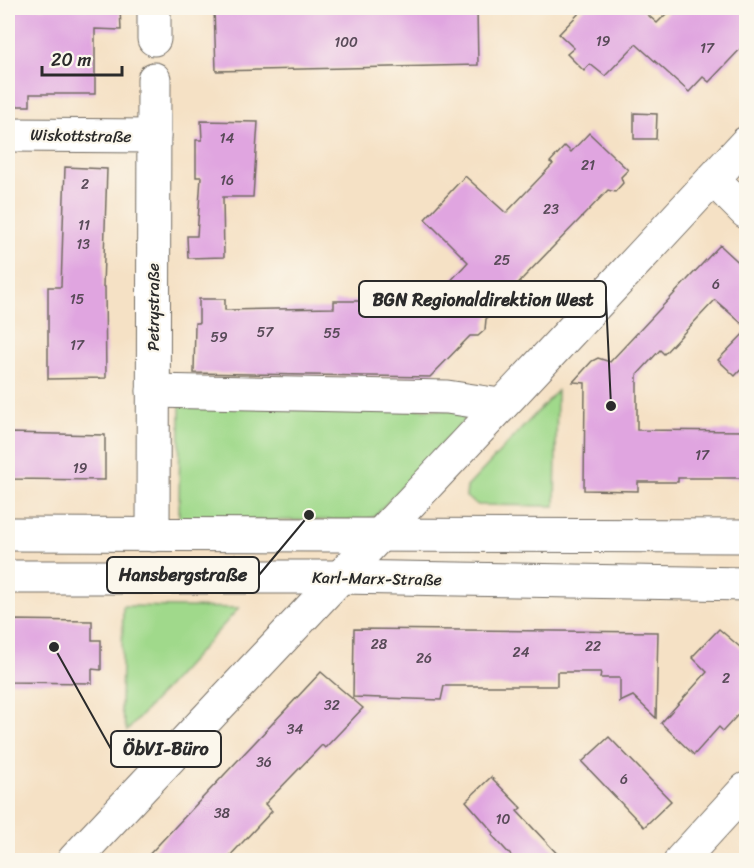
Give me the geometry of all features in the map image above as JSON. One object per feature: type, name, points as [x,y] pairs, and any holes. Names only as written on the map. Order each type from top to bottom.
[{"type":"street","name":"Petrystraße","points":[[153,535],[154,79]]},
{"type":"street","name":"Wiskottstraße","points":[[8,135],[154,136]]},
{"type":"street","points":[[74,861],[338,577],[409,507],[500,405],[747,143]]},
{"type":"street","points":[[713,179],[747,212]]},
{"type":"street","points":[[153,391],[447,397],[500,405]]},
{"type":"street","points":[[8,534],[747,536]]},
{"type":"street","name":"Karl-Marx-Straße","points":[[8,577],[338,577],[747,584]]},
{"type":"street","points":[[686,859],[747,789]]},
{"type":"green space","points":[[557,391],[555,506],[478,505],[466,497],[467,487]]},
{"type":"green space","points":[[180,404],[464,410],[465,419],[374,517],[365,520],[179,521]]},
{"type":"green space","points":[[123,606],[239,608],[127,731],[121,710]]},
{"type":"building","points":[[8,8],[120,8],[121,30],[95,29],[95,94],[30,94],[30,106],[8,106]]},
{"type":"building","points":[[214,8],[477,8],[478,65],[216,71]]},
{"type":"building","points":[[584,8],[640,8],[657,23],[672,8],[747,8],[747,42],[709,82],[703,77],[689,92],[636,44],[605,76],[590,64],[584,71],[567,54],[574,48],[559,34]]},
{"type":"building","points":[[634,113],[657,114],[656,139],[634,139]]},
{"type":"building","points":[[201,121],[258,122],[253,197],[223,197],[224,257],[188,258],[187,236],[197,236],[201,177],[196,177],[196,140],[202,140]]},
{"type":"building","points":[[589,133],[628,170],[621,177],[623,183],[615,192],[608,190],[523,278],[486,319],[485,330],[478,336],[470,336],[430,377],[194,373],[195,323],[199,323],[199,299],[225,299],[225,310],[334,308],[334,301],[376,301],[376,311],[424,310],[468,262],[425,219],[465,176],[506,213],[553,164],[550,162],[565,146],[571,152]]},
{"type":"building","points":[[65,167],[107,169],[103,287],[105,287],[106,378],[48,379],[48,287],[61,287]]},
{"type":"building","points":[[720,245],[747,270],[747,328],[715,300],[664,354],[660,350],[637,375],[637,430],[747,431],[747,478],[678,478],[678,482],[638,482],[638,491],[584,490],[585,383],[573,382],[592,361],[598,358],[610,362]]},
{"type":"building","points":[[747,330],[747,363],[735,376],[718,360]]},
{"type":"building","points":[[8,433],[105,435],[105,480],[8,479]]},
{"type":"building","points":[[8,620],[92,621],[92,640],[101,640],[101,670],[92,669],[92,683],[8,682]]},
{"type":"building","points":[[354,629],[658,632],[656,718],[633,696],[620,702],[620,678],[600,678],[601,672],[557,672],[557,686],[444,686],[441,700],[353,697]]},
{"type":"building","points":[[719,629],[747,653],[747,705],[723,731],[719,727],[694,755],[661,723],[707,672],[692,657]]},
{"type":"building","points":[[321,672],[363,708],[325,748],[322,745],[265,804],[272,811],[225,861],[143,861]]},
{"type":"building","points":[[609,737],[671,801],[644,827],[582,762]]},
{"type":"building","points":[[491,777],[521,808],[517,811],[564,861],[516,861],[492,835],[494,833],[466,801]]},
{"type":"place","name":"BGN Regionaldirektion West","points":[[611,406]]},
{"type":"place","name":"Hansbergstraße","points":[[309,515]]},
{"type":"place","name":"ÖbVI-Büro","points":[[54,647]]}]
